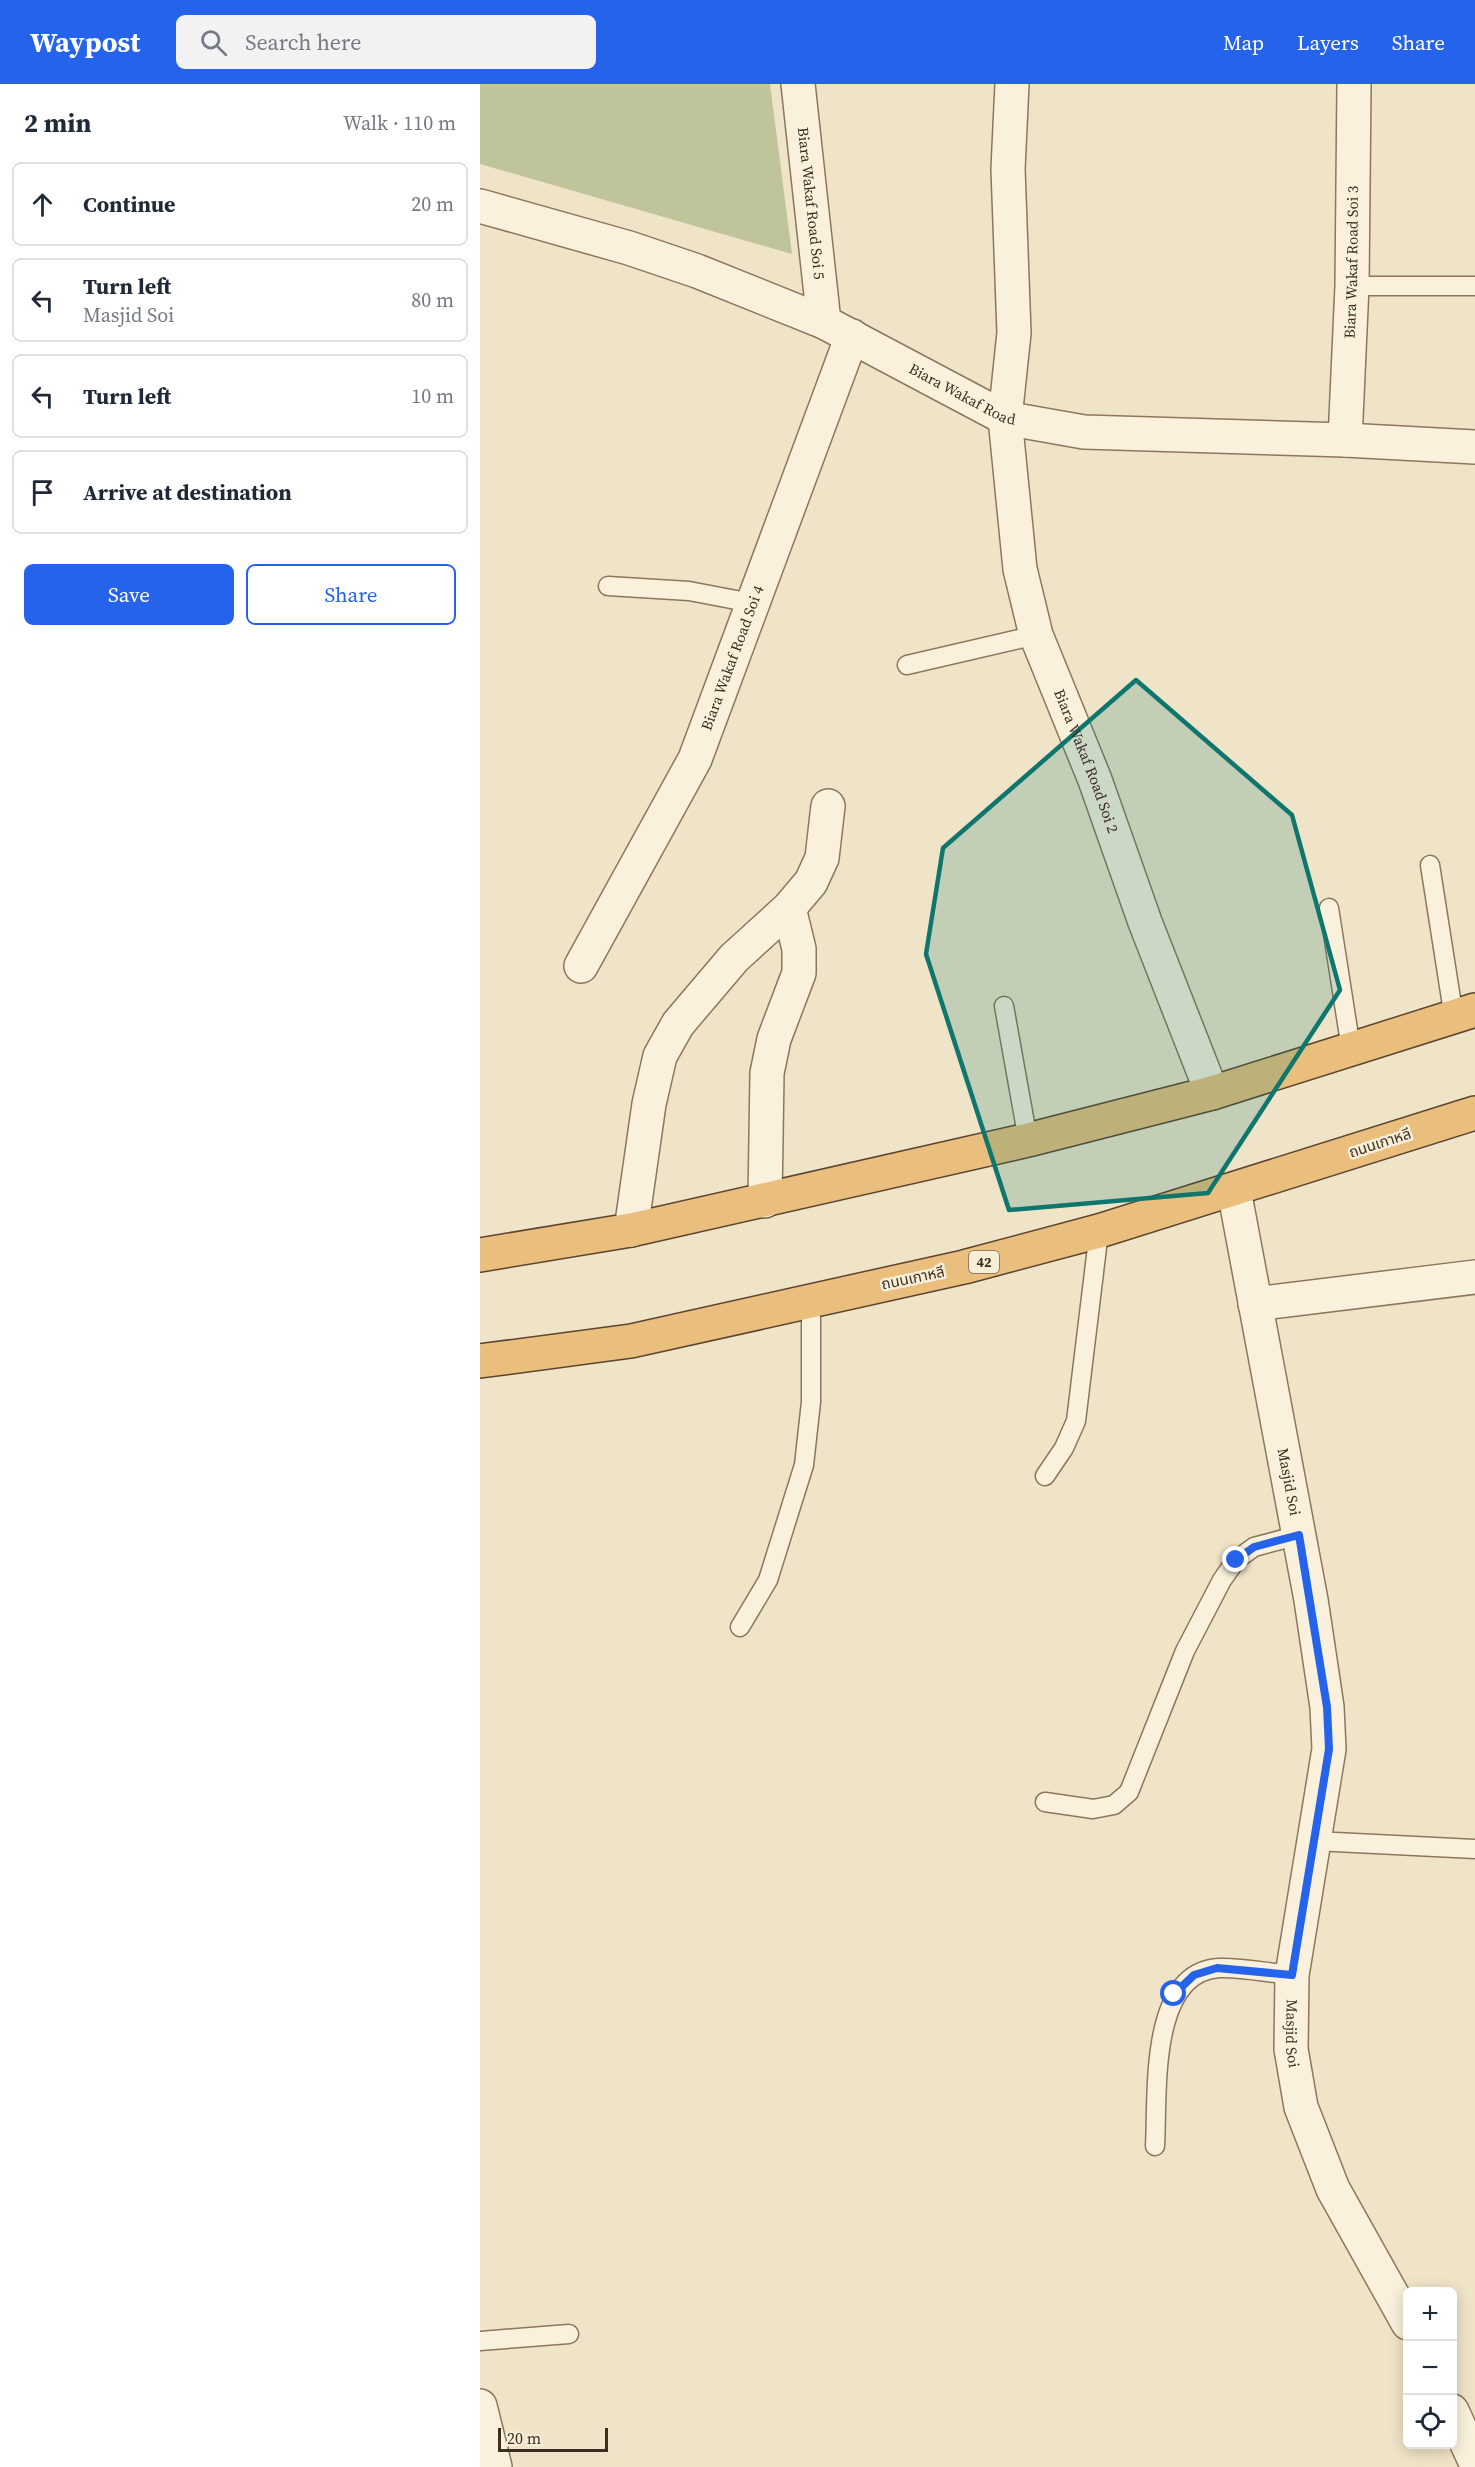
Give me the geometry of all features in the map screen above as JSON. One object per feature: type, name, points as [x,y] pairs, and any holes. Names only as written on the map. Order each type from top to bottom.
[{"type":"highway","points":[[480,1255],[631,1230],[765,1202],[1028,1140],[1212,1093],[1464,1014]]},
{"type":"highway","name":"ถนนเกาหลี","points":[[480,1362],[631,1341],[964,1267],[1100,1231],[1475,1113]]},
{"type":"street","name":"Biara Wakaf Road Soi 5","points":[[798,84],[838,329]]},
{"type":"street","name":"Biara Wakaf Road Soi 2","points":[[1012,84],[1008,168],[1014,333],[1005,418],[1020,569],[1036,635],[1095,780],[1145,922],[1212,1093]]},
{"type":"street","name":"Biara Wakaf Road Soi 3","points":[[1345,440],[1352,286],[1354,84]]},
{"type":"street","name":"Biara Wakaf Road","points":[[480,206],[628,248],[697,271],[838,329],[1005,418],[1084,432],[1345,440],[1475,447]]},
{"type":"street","name":"Biara Wakaf Road Soi 4","points":[[581,966],[695,759],[753,603],[838,329]]},
{"type":"street","points":[[631,1230],[649,1104],[660,1056],[678,1024],[734,958],[789,908],[812,882],[822,858],[828,806]]},
{"type":"street","points":[[765,1202],[767,1073],[774,1038],[799,973],[799,948],[789,908]]},
{"type":"street","name":"Masjid Soi","points":[[1234,1190],[1299,1535],[1327,1707],[1329,1749],[1292,1975],[1292,2049],[1301,2107],[1333,2189],[1403,2316]]},
{"type":"street","points":[[1255,1304],[1475,1276]]},
{"type":"street","points":[[480,2406],[495,2467]]},
{"type":"street","points":[[1457,2421],[1475,2462]]},
{"type":"lane","points":[[1352,286],[1475,286]]},
{"type":"lane","points":[[609,586],[689,591],[753,603]]},
{"type":"lane","points":[[907,665],[1036,635]]},
{"type":"lane","points":[[1430,865],[1464,1014]]},
{"type":"lane","points":[[1329,908],[1351,1049]]},
{"type":"lane","points":[[1004,1006],[1028,1140]]},
{"type":"lane","points":[[1045,1476],[1064,1448],[1076,1421],[1100,1231]]},
{"type":"lane","points":[[740,1627],[768,1580],[804,1465],[812,1402],[811,1300]]},
{"type":"lane","points":[[1045,1802],[1093,1809],[1114,1805],[1129,1792],[1185,1651],[1222,1580],[1236,1560],[1254,1547],[1299,1535]]},
{"type":"lane","points":[[1315,1841],[1475,1849]]},
{"type":"lane","points":[[1155,2146],[1163,2025],[1174,1994],[1194,1975],[1217,1968],[1292,1975]]},
{"type":"lane","points":[[480,2341],[569,2334]]},
{"type":"highlighted area","points":[[1136,680],[1292,815],[1340,990],[1208,1193],[1009,1210],[926,954],[943,848]]},
{"type":"green space","points":[[480,84],[770,84],[792,254],[480,164]]},
{"type":"route","points":[[1174,1994],[1194,1975],[1217,1968],[1292,1975],[1329,1749],[1327,1707],[1299,1535],[1254,1547],[1236,1560]]}]
